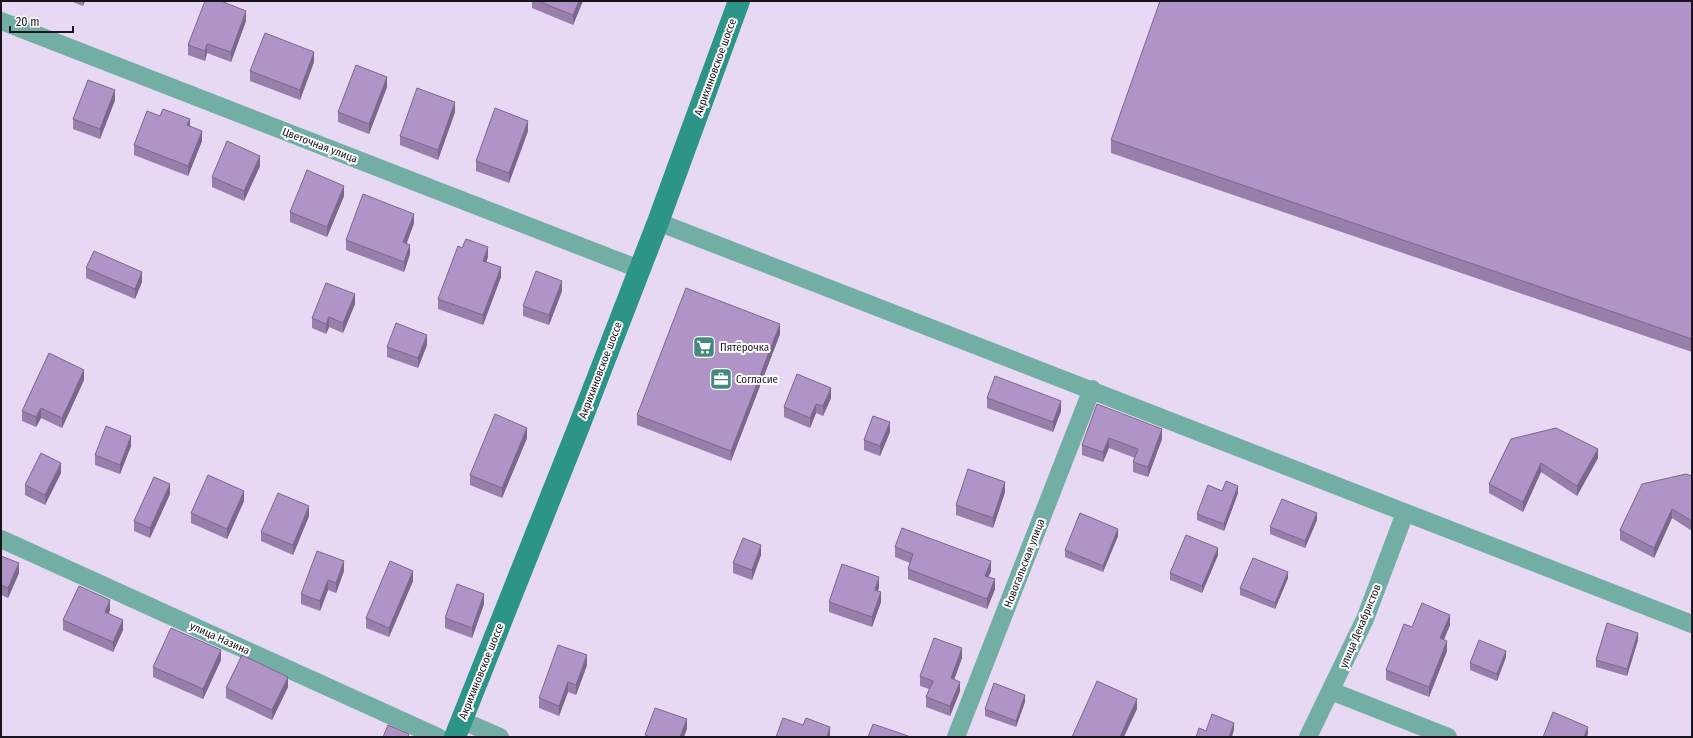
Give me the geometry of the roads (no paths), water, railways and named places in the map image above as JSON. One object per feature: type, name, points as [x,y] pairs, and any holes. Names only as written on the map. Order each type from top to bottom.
[{"type":"main road","name":"Акрихиновское шоссе","points":[[458,728],[576,433],[658,222],[740,1]]},
{"type":"street","name":"Цветочная улица","points":[[1,21],[639,269]]},
{"type":"street","points":[[658,222],[1092,389],[1405,513],[1692,624]]},
{"type":"street","name":"Новогальская улица","points":[[956,737],[1092,389]]},
{"type":"street","name":"улица Декабристов","points":[[1308,737],[1365,619],[1405,513]]},
{"type":"street","name":"улица Назина","points":[[1,539],[438,737]]},
{"type":"street","points":[[1331,691],[1448,737]]},
{"type":"street","points":[[458,728],[500,737]]},
{"type":"place","name":"Пятёрочка","points":[[704,347]]},
{"type":"place","name":"Согласие","points":[[721,379]]}]
